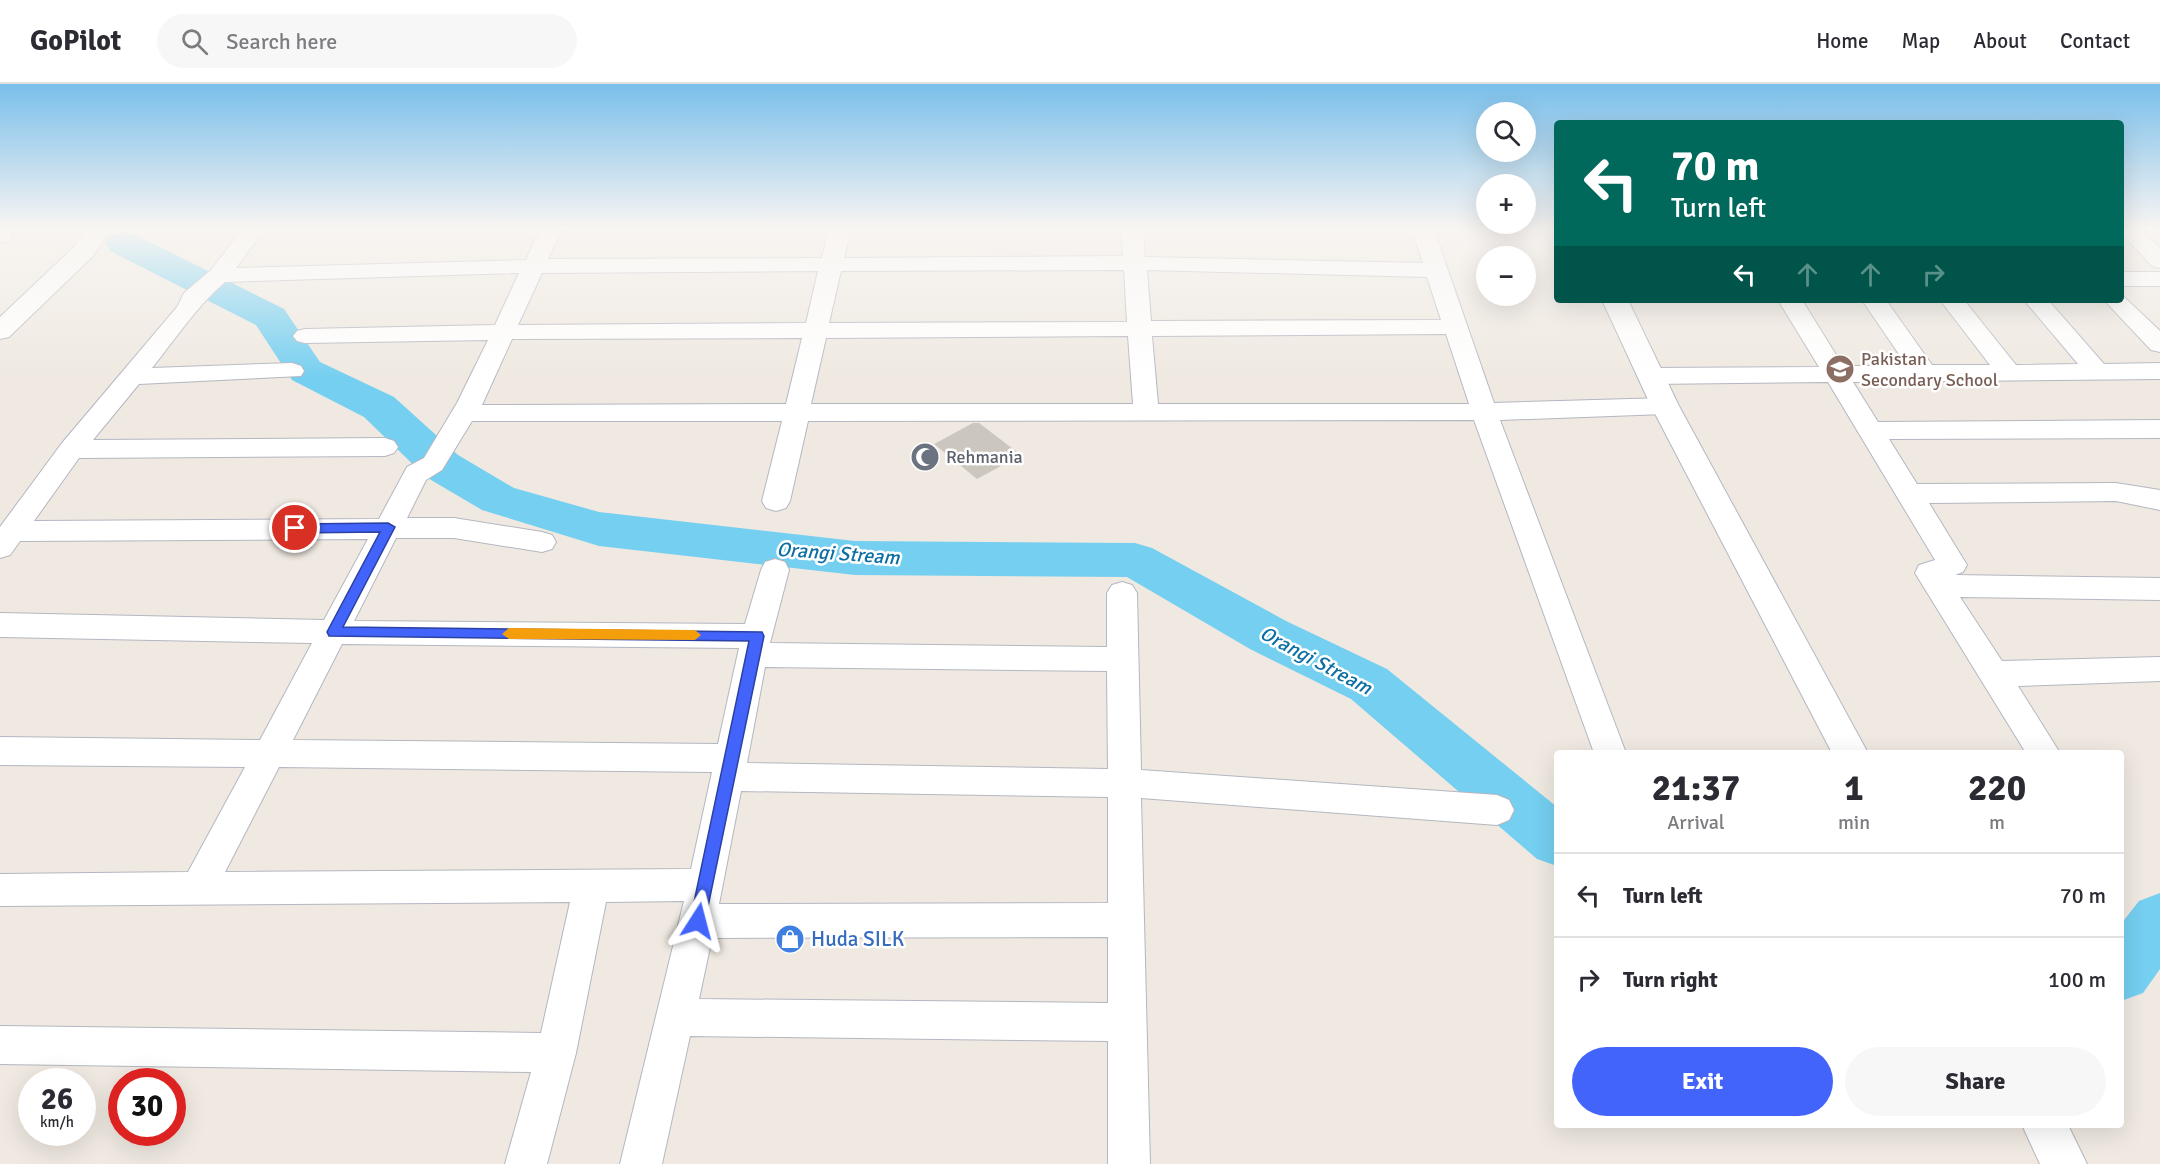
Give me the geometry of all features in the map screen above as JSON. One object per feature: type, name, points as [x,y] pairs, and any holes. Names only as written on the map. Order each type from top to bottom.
[{"type":"main road","points":[[0,331],[56,277]]},
{"type":"main road","points":[[1616,303],[1665,406],[1849,750]]},
{"type":"main road","points":[[2046,1128],[2064,1164]]},
{"type":"street","points":[[7,540],[70,449],[188,309],[192,298],[216,277]]},
{"type":"street","points":[[198,889],[416,474],[434,464],[467,408],[529,277]]},
{"type":"street","points":[[776,501],[830,277]]},
{"type":"street","points":[[1136,277],[1146,412]]},
{"type":"street","points":[[1438,277],[1484,412],[1609,750]]},
{"type":"street","points":[[2124,279],[2160,279]]},
{"type":"street","points":[[1792,303],[1953,565],[1929,573],[2042,750]]},
{"type":"street","points":[[1876,303],[1925,373]]},
{"type":"street","points":[[1954,303],[2009,372]]},
{"type":"street","points":[[2040,303],[2098,372]]},
{"type":"street","points":[[2119,303],[2160,345]]},
{"type":"street","points":[[305,336],[503,332],[1455,327]]},
{"type":"street","points":[[132,376],[292,370]]},
{"type":"street","points":[[1651,376],[2160,371]]},
{"type":"street","points":[[467,408],[797,413],[1484,412],[1665,406]]},
{"type":"street","points":[[1871,430],[2160,429]]},
{"type":"street","points":[[70,449],[385,447]]},
{"type":"street","points":[[1910,494],[2116,492],[2160,500]]},
{"type":"street","points":[[7,540],[388,527],[454,528],[542,542]]},
{"type":"street","points":[[641,1164],[701,903],[755,645],[775,570]]},
{"type":"street","points":[[1937,586],[2160,589]]},
{"type":"street","points":[[1122,593],[1129,1164]]},
{"type":"street","points":[[0,625],[333,632],[1123,659]]},
{"type":"street","points":[[1993,674],[2160,669]]},
{"type":"street","points":[[0,750],[270,752],[1125,783],[1497,810]]},
{"type":"street","points":[[0,890],[592,885],[701,903],[1126,920]]},
{"type":"street","points":[[526,1164],[556,1053],[592,885]]},
{"type":"street","points":[[674,1017],[1128,1022]]},
{"type":"street","points":[[0,1045],[556,1053]]},
{"type":"building","points":[[973,423],[979,423],[1021,455],[977,479],[934,444]]},
{"type":"waterway","name":"Orangi Stream","points":[[191,277],[270,317],[306,371],[379,407],[442,466],[498,499],[599,529],[855,558],[1135,560],[1268,635],[1369,684],[1554,838]]},
{"type":"waterway","name":"Orangi Stream","points":[[2124,968],[2160,921]]},
{"type":"slow traffic","points":[[509,634],[695,635]]},
{"type":"place","name":"Pakistan Secondary School","points":[[1840,369]]},
{"type":"place","name":"Rehmania","points":[[925,457]]},
{"type":"place","name":"Huda SILK","points":[[790,939]]},
{"type":"route","points":[[295,528],[388,527],[333,632],[757,636],[698,921]]}]
